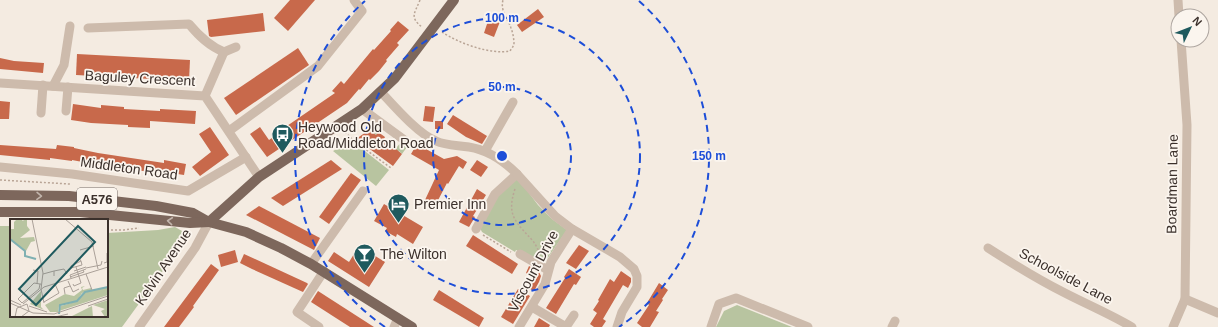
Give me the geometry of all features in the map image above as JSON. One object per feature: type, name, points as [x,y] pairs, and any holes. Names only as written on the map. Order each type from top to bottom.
[{"type":"main road","points":[[209,222],[259,177],[362,109],[381,92],[395,78],[454,0]]},
{"type":"main road","name":"A576","points":[[0,195],[69,196],[156,206],[192,213],[209,222],[252,235],[311,264],[324,271],[396,323],[412,327]]},
{"type":"main road","name":"A576","points":[[0,212],[80,212],[190,223],[209,222]]},
{"type":"main road","points":[[0,217],[32,212]]},
{"type":"street","points":[[229,131],[318,66],[362,11],[354,0]]},
{"type":"street","points":[[88,28],[189,24],[199,36],[213,47],[224,52]]},
{"type":"street","points":[[53,86],[64,65],[70,26]]},
{"type":"street","points":[[205,96],[224,52],[236,47]]},
{"type":"street","name":"Boardman Lane","points":[[1173,327],[1185,299],[1187,125],[1182,48]]},
{"type":"street","name":"Baguley Crescent","points":[[0,83],[205,96],[259,177]]},
{"type":"street","points":[[41,113],[43,86]]},
{"type":"street","points":[[66,111],[68,87]]},
{"type":"street","points":[[381,92],[414,125],[432,140],[447,145],[469,147],[485,151],[510,167],[555,216],[572,229],[629,263],[636,272],[638,280],[637,287],[622,312],[617,327]]},
{"type":"street","points":[[485,151],[513,102]]},
{"type":"street","points":[[362,109],[407,142]]},
{"type":"street","name":"Middleton Road","points":[[0,167],[70,174],[188,191],[246,157]]},
{"type":"street","points":[[476,228],[495,194],[520,177]]},
{"type":"street","points":[[311,264],[363,191]]},
{"type":"street","name":"Kelvin Avenue","points":[[139,327],[195,248],[209,222]]},
{"type":"street","name":"Viscount Drive","points":[[519,327],[545,284],[550,266],[572,229]]},
{"type":"street","name":"Schoolside Lane","points":[[988,248],[1062,292],[1132,327]]},
{"type":"street","points":[[520,254],[550,266]]},
{"type":"street","points":[[319,327],[297,312],[324,271]]},
{"type":"street","points":[[711,327],[720,304],[736,298],[808,327]]},
{"type":"street","points":[[1185,299],[1218,313]]},
{"type":"street","points":[[532,307],[566,327],[574,315]]},
{"type":"path","points":[[420,0],[413,17],[415,22],[449,37],[493,51],[510,51],[514,45],[511,28],[504,13],[503,0]]},
{"type":"path","points":[[338,125],[354,141],[390,168]]},
{"type":"path","points":[[520,177],[515,187],[512,199],[512,215],[550,266]]},
{"type":"path","points":[[0,180],[70,184]]},
{"type":"path","points":[[108,230],[138,228]]},
{"type":"path","points":[[476,228],[479,232],[515,254],[520,254]]},
{"type":"green space","points":[[373,123],[381,128],[376,135],[369,130],[364,133]]},
{"type":"green space","points":[[352,141],[389,170],[376,186],[333,151]]},
{"type":"green space","points":[[401,142],[407,147],[402,154],[399,151],[393,152]]},
{"type":"green space","points":[[517,177],[538,205],[552,219],[567,230],[543,265],[516,250],[515,252],[482,232],[480,228],[498,194]]},
{"type":"green space","points":[[0,226],[10,226],[10,317],[108,317],[108,233],[158,230],[175,227],[189,235],[122,327],[0,327]]},
{"type":"green space","points":[[737,305],[792,327],[716,327],[724,311]]},
{"type":"building","points":[[290,0],[315,0],[288,31],[274,18]]},
{"type":"building","points":[[538,9],[544,17],[522,32],[517,25]]},
{"type":"building","points":[[263,13],[265,31],[209,36],[207,20]]},
{"type":"building","points":[[490,15],[501,19],[494,37],[484,33]]},
{"type":"building","points":[[398,21],[409,30],[397,43],[399,45],[379,71],[370,80],[369,79],[360,90],[359,89],[347,103],[267,157],[250,134],[260,127],[269,140],[335,93],[332,91],[341,81],[344,84]]},
{"type":"building","points":[[298,48],[309,65],[236,115],[224,98]]},
{"type":"building","points":[[77,54],[190,60],[189,81],[76,75]]},
{"type":"building","points":[[0,58],[14,61],[44,63],[43,73],[0,69]]},
{"type":"building","points":[[0,101],[10,102],[9,119],[0,119]]},
{"type":"building","points":[[73,104],[101,108],[101,105],[124,107],[124,109],[196,111],[195,124],[150,121],[150,128],[128,127],[128,125],[91,123],[71,120]]},
{"type":"building","points":[[425,106],[435,107],[433,122],[423,121]]},
{"type":"building","points":[[453,115],[487,136],[482,144],[466,137],[447,124]]},
{"type":"building","points":[[435,121],[443,121],[443,129],[435,129]]},
{"type":"building","points":[[210,127],[229,155],[200,176],[192,167],[211,152],[199,134]]},
{"type":"building","points":[[369,130],[376,135],[378,132],[385,137],[384,139],[402,154],[393,166],[356,139]]},
{"type":"building","points":[[417,144],[444,159],[457,156],[467,162],[463,169],[459,166],[448,184],[447,183],[435,206],[425,200],[439,170],[411,154]]},
{"type":"building","points":[[0,145],[56,149],[57,145],[164,163],[164,160],[186,164],[184,175],[158,171],[158,173],[72,160],[50,158],[50,160],[0,155]]},
{"type":"building","points":[[331,160],[342,169],[283,206],[271,198]]},
{"type":"building","points":[[477,160],[488,167],[481,177],[470,170]]},
{"type":"building","points":[[351,173],[361,180],[329,224],[319,217]]},
{"type":"building","points":[[477,189],[486,195],[473,216],[475,217],[469,227],[459,222]]},
{"type":"building","name":"Premier Inn","points":[[384,204],[423,227],[413,244],[397,234],[396,237],[385,231],[387,228],[374,221]]},
{"type":"building","points":[[259,206],[320,238],[314,250],[246,215]]},
{"type":"building","points":[[473,235],[518,264],[512,274],[466,246]]},
{"type":"building","points":[[579,245],[589,251],[576,269],[566,263]]},
{"type":"building","name":"The Wilton","points":[[359,246],[385,262],[369,287],[328,261],[334,252],[349,262]]},
{"type":"building","points":[[235,250],[238,262],[221,267],[218,255]]},
{"type":"building","points":[[244,254],[308,284],[303,292],[252,269],[240,263]]},
{"type":"building","points":[[211,264],[219,270],[193,306],[194,307],[179,327],[164,327]]},
{"type":"building","points":[[529,266],[539,272],[541,276],[534,291],[528,288],[534,278],[526,273]]},
{"type":"building","points":[[569,269],[581,277],[576,285],[574,284],[556,314],[546,308]]},
{"type":"building","points":[[621,271],[631,278],[631,282],[628,288],[623,285],[603,319],[606,321],[602,327],[594,327],[590,324],[597,313],[593,310],[610,279],[614,282]]},
{"type":"building","points":[[659,283],[668,290],[656,311],[659,312],[650,327],[642,327],[637,323],[649,305],[647,303]]},
{"type":"building","points":[[518,289],[530,296],[513,324],[501,317]]},
{"type":"building","points":[[439,290],[484,318],[479,327],[433,300]]},
{"type":"building","points":[[318,291],[374,327],[350,327],[311,302]]},
{"type":"building","points":[[539,318],[550,325],[549,327],[534,327]]},
{"type":"place","name":"Heywood Old Road/Middleton Road","points":[[283,154]]},
{"type":"place","name":"Premier Inn","points":[[399,224]]},
{"type":"place","name":"The Wilton","points":[[364,274]]}]
